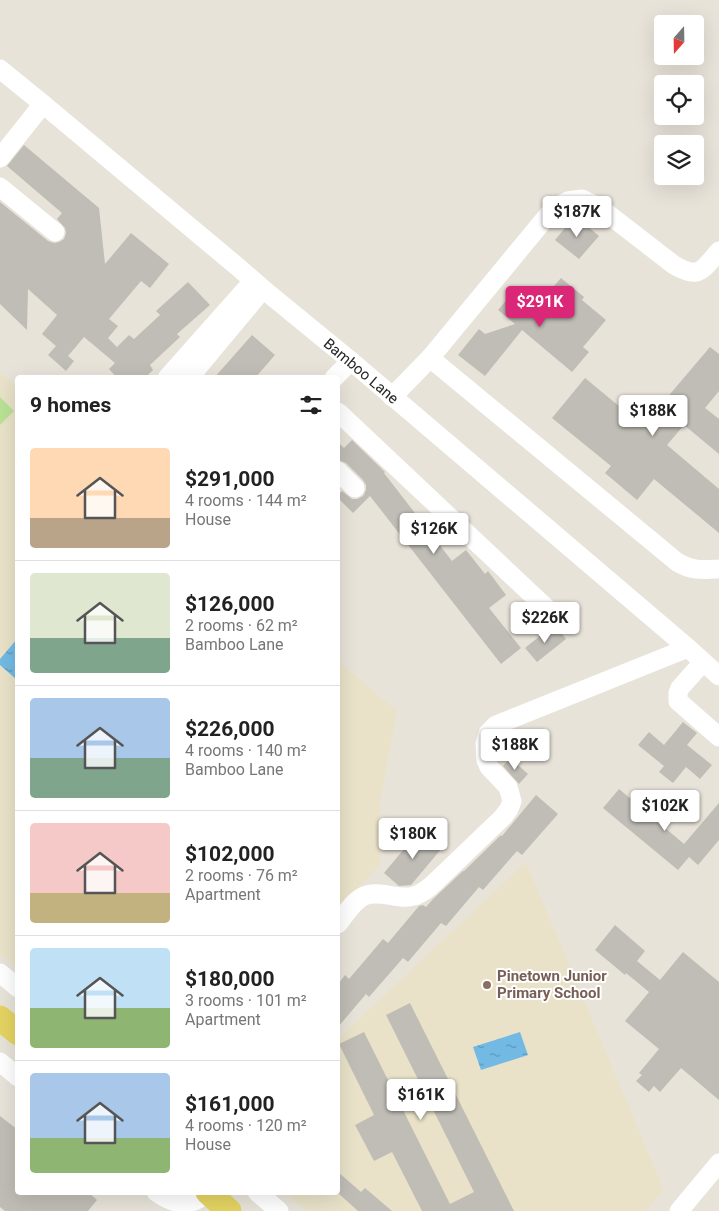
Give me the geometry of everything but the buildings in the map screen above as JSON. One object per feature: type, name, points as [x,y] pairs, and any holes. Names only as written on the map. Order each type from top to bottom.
[{"type":"main road","points":[[0,1018],[15,1030]]},
{"type":"main road","points":[[211,1195],[229,1211]]},
{"type":"street","name":"Bamboo Lane","points":[[0,69],[351,361],[719,676]]},
{"type":"street","points":[[0,144],[41,102]]},
{"type":"street","points":[[0,158],[41,102]]},
{"type":"street","points":[[0,187],[55,232]]},
{"type":"street","points":[[392,397],[430,358],[548,215],[558,206],[568,201],[582,199],[599,207],[684,271],[693,273],[702,270],[719,251]]},
{"type":"street","points":[[170,375],[258,285]]},
{"type":"street","points":[[191,375],[258,285]]},
{"type":"street","points":[[430,358],[677,562],[696,570],[719,570]]},
{"type":"street","points":[[337,375],[351,361]]},
{"type":"street","points":[[340,414],[559,620]]},
{"type":"street","points":[[340,474],[355,488]]},
{"type":"street","points":[[340,921],[352,906],[364,896],[374,893],[405,897],[422,893],[503,817],[512,801],[508,786],[489,767],[485,753],[488,733],[496,725],[688,648]]},
{"type":"street","points":[[703,662],[680,688],[678,701],[719,737]]},
{"type":"street","points":[[0,973],[15,986]]},
{"type":"street","points":[[0,1062],[15,1074]]},
{"type":"street","points":[[678,1211],[719,1163]]},
{"type":"street","points":[[161,1195],[180,1203],[191,1202],[205,1195]]},
{"type":"street","points":[[260,1195],[279,1211]]},
{"type":"shaded area","points":[[0,372],[15,384],[15,966],[0,953]]},
{"type":"shaded area","points":[[340,663],[397,711],[380,803],[380,864],[340,910]]},
{"type":"shaded area","name":"Pinetown Junior Primary School","points":[[526,862],[664,1190],[646,1211],[307,1211],[287,1195],[340,1195],[340,1037]]},
{"type":"green space","points":[[0,397],[14,411],[0,425]]},
{"type":"water","points":[[15,641],[15,678],[0,665],[0,659]]},
{"type":"water","points":[[520,1032],[528,1055],[481,1070],[473,1047]]},
{"type":"place","name":"Pinetown Junior Primary School","points":[[487,985]]}]
